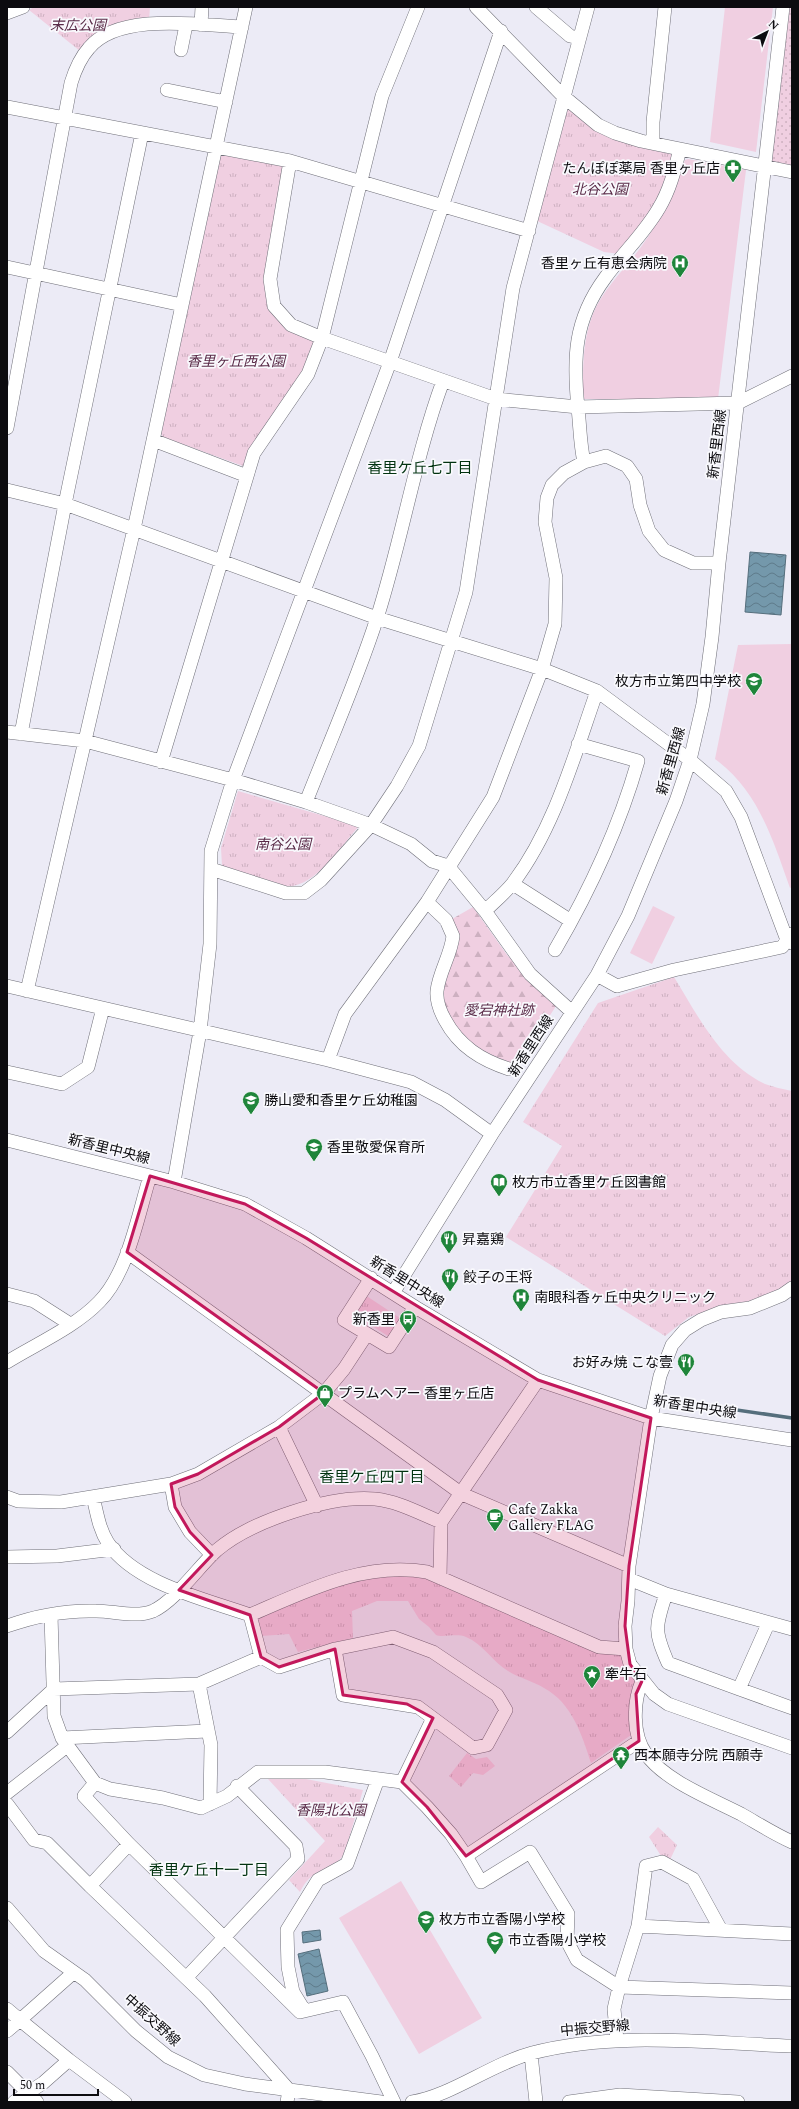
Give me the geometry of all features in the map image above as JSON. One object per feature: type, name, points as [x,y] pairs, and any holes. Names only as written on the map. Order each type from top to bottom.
[{"type":"street","points":[[7,14],[23,7]]},
{"type":"street","points":[[201,25],[202,7]]},
{"type":"street","points":[[27,990],[134,529],[246,7]]},
{"type":"street","points":[[161,762],[254,453],[308,374],[322,338],[382,96],[418,7]]},
{"type":"street","points":[[476,7],[563,96],[598,125],[615,133],[653,143],[792,172]]},
{"type":"street","points":[[536,7],[570,36],[579,38]]},
{"type":"street","points":[[211,869],[286,893],[304,893],[321,880],[371,825],[398,786],[419,746],[466,592],[513,288],[563,96],[588,7]]},
{"type":"street","points":[[653,143],[653,122],[665,7]]},
{"type":"street","name":"新香里西線","points":[[394,1293],[492,1134],[597,975],[628,916],[676,800],[690,760],[705,689],[712,637],[719,563],[783,7]]},
{"type":"street","points":[[7,428],[64,118],[71,83],[78,62],[89,47],[104,35],[139,24],[242,27]]},
{"type":"street","points":[[181,50],[186,25]]},
{"type":"street","points":[[174,1182],[200,1031],[210,944],[211,850],[233,780],[390,362],[501,31]]},
{"type":"street","points":[[167,90],[226,102]]},
{"type":"street","points":[[7,107],[290,161],[442,204],[529,231]]},
{"type":"street","points":[[21,734],[65,504],[142,133]]},
{"type":"street","points":[[584,462],[579,440],[578,407],[575,392],[576,351],[580,332],[588,307],[605,278],[642,234],[659,208],[671,182],[680,149]]},
{"type":"street","points":[[290,161],[270,279],[274,306],[291,324],[322,338],[496,399],[578,407],[738,403],[792,376]]},
{"type":"street","points":[[7,267],[182,306]]},
{"type":"street","points":[[306,802],[350,692],[377,618],[401,536],[432,412],[443,381]]},
{"type":"street","points":[[153,440],[247,476]]},
{"type":"street","points":[[328,1060],[345,1014],[427,902],[492,797],[542,669],[555,624],[556,578],[544,522],[547,498],[552,485],[564,473],[584,462],[606,456],[627,466],[636,479],[640,505],[649,531],[664,550],[693,562],[719,563]]},
{"type":"street","points":[[7,490],[65,504],[220,562],[377,618],[542,669],[597,691],[690,760],[726,791],[741,817],[790,939],[782,947],[674,970],[617,986],[597,975]]},
{"type":"street","points":[[485,912],[513,884],[540,840],[552,815],[597,691]]},
{"type":"street","points":[[7,732],[85,741],[233,780],[306,802],[371,825],[411,844],[432,861],[448,866],[485,912],[530,974],[572,1012]]},
{"type":"street","points":[[555,950],[608,849],[628,796],[638,761],[578,744]]},
{"type":"street","points":[[513,884],[571,922]]},
{"type":"street","points":[[427,902],[446,920],[453,936],[437,991],[437,1001],[442,1015],[452,1033],[466,1047],[481,1058],[509,1069]]},
{"type":"street","points":[[7,986],[328,1060],[411,1082],[445,1100],[492,1134]]},
{"type":"street","points":[[7,1072],[62,1084],[88,1067],[103,1008]]},
{"type":"street","name":"新香里中央線","points":[[7,1140],[174,1182],[245,1204],[306,1238],[415,1307],[538,1380],[651,1418],[792,1440]]},
{"type":"street","points":[[7,1362],[86,1314],[100,1301],[116,1279],[127,1252],[150,1176]]},
{"type":"street","points":[[127,1252],[462,1494],[629,1566]]},
{"type":"street","points":[[371,1278],[344,1320],[389,1347],[415,1307]]},
{"type":"street","points":[[792,1288],[782,1295],[750,1308],[721,1312],[702,1320],[685,1330],[672,1345],[660,1376],[651,1418],[629,1566],[625,1626],[626,1649],[630,1664],[642,1681],[654,1694],[668,1704],[792,1748]]},
{"type":"street","points":[[7,1294],[34,1301],[70,1324]]},
{"type":"street","points":[[7,1497],[18,1501],[61,1502],[171,1484],[198,1474],[279,1427],[324,1393],[344,1369],[367,1334]]},
{"type":"street","points":[[440,1578],[441,1522],[462,1494],[538,1380]]},
{"type":"street","points":[[279,1427],[317,1506]]},
{"type":"street","points":[[171,1484],[175,1507],[190,1532],[212,1555]]},
{"type":"street","points":[[94,1497],[98,1522],[109,1543],[125,1561],[151,1580],[250,1615],[329,1582],[375,1571],[406,1569],[427,1572],[600,1647],[626,1649]]},
{"type":"street","points":[[7,1626],[51,1615],[96,1611],[129,1614],[153,1611],[171,1598],[212,1555],[243,1532],[274,1518],[337,1501],[377,1499],[402,1506],[441,1522]]},
{"type":"street","points":[[7,1557],[57,1556],[114,1549]]},
{"type":"street","points":[[629,1579],[666,1594],[768,1624],[792,1629]]},
{"type":"street","points":[[666,1594],[658,1619],[657,1639],[668,1663],[792,1708]]},
{"type":"street","points":[[51,1615],[54,1716],[65,1742],[95,1782],[110,1789],[164,1798],[201,1808],[226,1796],[237,1786],[258,1772],[288,1770],[325,1772],[402,1782],[437,1818],[466,1856],[481,1882],[530,1852],[568,1914],[567,1941],[578,1960],[619,1987],[792,1993]]},
{"type":"street","points":[[250,1615],[261,1657],[278,1667],[335,1648],[393,1637],[433,1652],[497,1695],[506,1710],[487,1745],[473,1748],[418,1707],[407,1704],[342,1695],[335,1648]]},
{"type":"street","points":[[739,1689],[768,1624]]},
{"type":"street","points":[[7,1732],[54,1689],[198,1684],[261,1657]]},
{"type":"street","points":[[642,1681],[636,1694],[639,1741],[645,1754],[656,1766],[677,1780],[792,1842]]},
{"type":"street","points":[[198,1684],[211,1745],[210,1804]]},
{"type":"street","points":[[402,1782],[433,1718]]},
{"type":"street","points":[[7,1794],[65,1742],[207,1731]]},
{"type":"street","points":[[466,1856],[639,1741]]},
{"type":"street","points":[[304,2011],[293,1992],[288,1967],[287,1930],[318,1880],[347,1864],[378,1779]]},
{"type":"street","points":[[95,1782],[84,1796],[130,1844],[278,1992],[300,2012],[343,2002],[372,2056],[394,2102]]},
{"type":"street","points":[[186,1978],[298,1859],[296,1846],[237,1786]]},
{"type":"street","points":[[7,1804],[34,1840],[47,1843],[205,1996],[288,2096]]},
{"type":"street","points":[[90,1886],[130,1844]]},
{"type":"street","points":[[617,2040],[614,2009],[619,1987],[638,1926],[646,1866],[662,1862],[693,1879],[721,1930]]},
{"type":"street","name":"中振交野線","points":[[7,1908],[44,1951],[73,1973],[85,1980],[136,2031],[168,2058],[204,2074],[288,2096],[381,2102]]},
{"type":"street","points":[[638,1926],[792,1934]]},
{"type":"street","points":[[7,2031],[73,1973]]},
{"type":"street","points":[[7,2009],[69,2060],[125,2102]]},
{"type":"street","name":"中振交野線","points":[[412,2102],[430,2098],[475,2076],[531,2054],[568,2045],[617,2040],[792,2046]]},
{"type":"street","points":[[531,2054],[536,2102]]},
{"type":"street","points":[[14,2102],[33,2097],[43,2083],[69,2060]]},
{"type":"street","points":[[7,2072],[33,2097]]},
{"type":"street","points":[[569,2102],[620,2095],[738,2102]]},
{"type":"highlighted area","points":[[150,1176],[245,1204],[306,1238],[538,1380],[651,1418],[629,1566],[625,1626],[630,1664],[642,1681],[636,1694],[639,1741],[466,1856],[427,1807],[402,1782],[433,1718],[407,1704],[343,1695],[335,1649],[279,1667],[261,1657],[250,1615],[179,1590],[212,1555],[190,1532],[175,1507],[171,1484],[198,1474],[279,1427],[324,1393],[127,1252]]},
{"type":"green space","name":"末広公園","points":[[34,7],[150,7],[149,21],[80,51],[29,10]]},
{"type":"green space","points":[[725,7],[773,7],[756,152],[710,142]]},
{"type":"green space","points":[[783,7],[792,7],[792,174],[764,165]]},
{"type":"green space","name":"北谷公園","points":[[565,102],[582,117],[676,151],[664,191],[620,254],[604,252],[535,220]]},
{"type":"green space","name":"香里ヶ丘西公園","points":[[219,152],[286,165],[267,301],[318,339],[311,360],[243,466],[163,437],[160,432]]},
{"type":"green space","points":[[688,159],[746,170],[718,399],[583,399],[585,345],[589,324],[593,314],[602,296],[641,247],[654,227],[671,194],[685,160]]},
{"type":"green space","points":[[792,644],[792,887],[790,888],[770,834],[753,801],[730,771],[715,759],[738,645]]},
{"type":"green space","name":"南谷公園","points":[[238,791],[359,826],[327,864],[307,881],[296,885],[286,886],[271,883],[222,866],[221,848]]},
{"type":"green space","points":[[653,906],[675,917],[652,964],[630,953]]},
{"type":"green space","name":"愛宕神社跡","points":[[473,907],[507,955],[558,1003],[519,1063],[510,1064],[499,1060],[469,1043],[446,1013],[442,992],[458,935],[452,919]]},
{"type":"green space","points":[[674,977],[712,1037],[736,1064],[749,1075],[765,1084],[792,1091],[792,1282],[765,1298],[716,1308],[689,1317],[665,1336],[506,1237],[562,1146],[523,1122],[598,1003]]},
{"type":"green space","points":[[365,1295],[403,1320],[391,1338],[353,1314]]},
{"type":"green space","points":[[376,1575],[426,1576],[622,1653],[637,1681],[634,1733],[591,1763],[575,1721],[562,1702],[554,1694],[508,1671],[483,1648],[466,1637],[458,1635],[436,1635],[419,1619],[408,1601],[377,1601],[352,1611],[353,1638],[298,1652],[289,1634],[261,1636],[254,1618],[331,1586]]},
{"type":"green space","points":[[467,1753],[476,1759],[487,1757],[495,1766],[483,1775],[473,1773],[461,1787],[449,1776]]},
{"type":"green space","name":"香陽北公園","points":[[268,1779],[306,1779],[363,1790],[345,1852],[337,1862],[312,1876],[305,1883],[300,1892],[289,1880],[325,1841]]},
{"type":"green space","points":[[658,1827],[677,1845],[669,1862],[663,1859],[649,1837]]},
{"type":"green space","points":[[401,1881],[482,2018],[419,2054],[339,1918]]},
{"type":"water","points":[[750,552],[786,555],[781,615],[745,612]]},
{"type":"water","points":[[320,1930],[321,1940],[303,1943],[302,1932]]},
{"type":"water","points":[[319,1949],[328,1991],[307,1996],[298,1954]]},
{"type":"waterway","points":[[696,1404],[792,1418]]},
{"type":"place","name":"たんぽぽ薬局 香里ヶ丘店","points":[[733,183]]},
{"type":"place","name":"香里ヶ丘有恵会病院","points":[[680,278]]},
{"type":"place","name":"枚方市立第四中学校","points":[[754,696]]},
{"type":"place","name":"勝山愛和香里ケ丘幼稚園","points":[[251,1115]]},
{"type":"place","name":"香里敬愛保育所","points":[[314,1162]]},
{"type":"place","name":"枚方市立香里ケ丘図書館","points":[[499,1197]]},
{"type":"place","name":"昇嘉鶏","points":[[449,1254]]},
{"type":"place","name":"餃子の王将","points":[[450,1292]]},
{"type":"place","name":"南眼科香ヶ丘中央クリニック","points":[[521,1312]]},
{"type":"place","name":"新香里","points":[[408,1334]]},
{"type":"place","name":"お好み焼 こな壹","points":[[686,1377]]},
{"type":"place","name":"プラムヘアー 香里ヶ丘店","points":[[325,1408]]},
{"type":"place","name":"Cafe Zakka Gallery FLAG","points":[[495,1532]]},
{"type":"place","name":"牽牛石","points":[[592,1689]]},
{"type":"place","name":"西本願寺分院 西願寺","points":[[621,1770]]},
{"type":"place","name":"枚方市立香陽小学校","points":[[426,1934]]},
{"type":"place","name":"市立香陽小学校","points":[[495,1955]]},
{"type":"district","name":"香里ケ丘七丁目","points":[[420,468]]},
{"type":"district","name":"香里ケ丘四丁目","points":[[372,1477]]},
{"type":"district","name":"香里ケ丘十一丁目","points":[[209,1870]]}]
